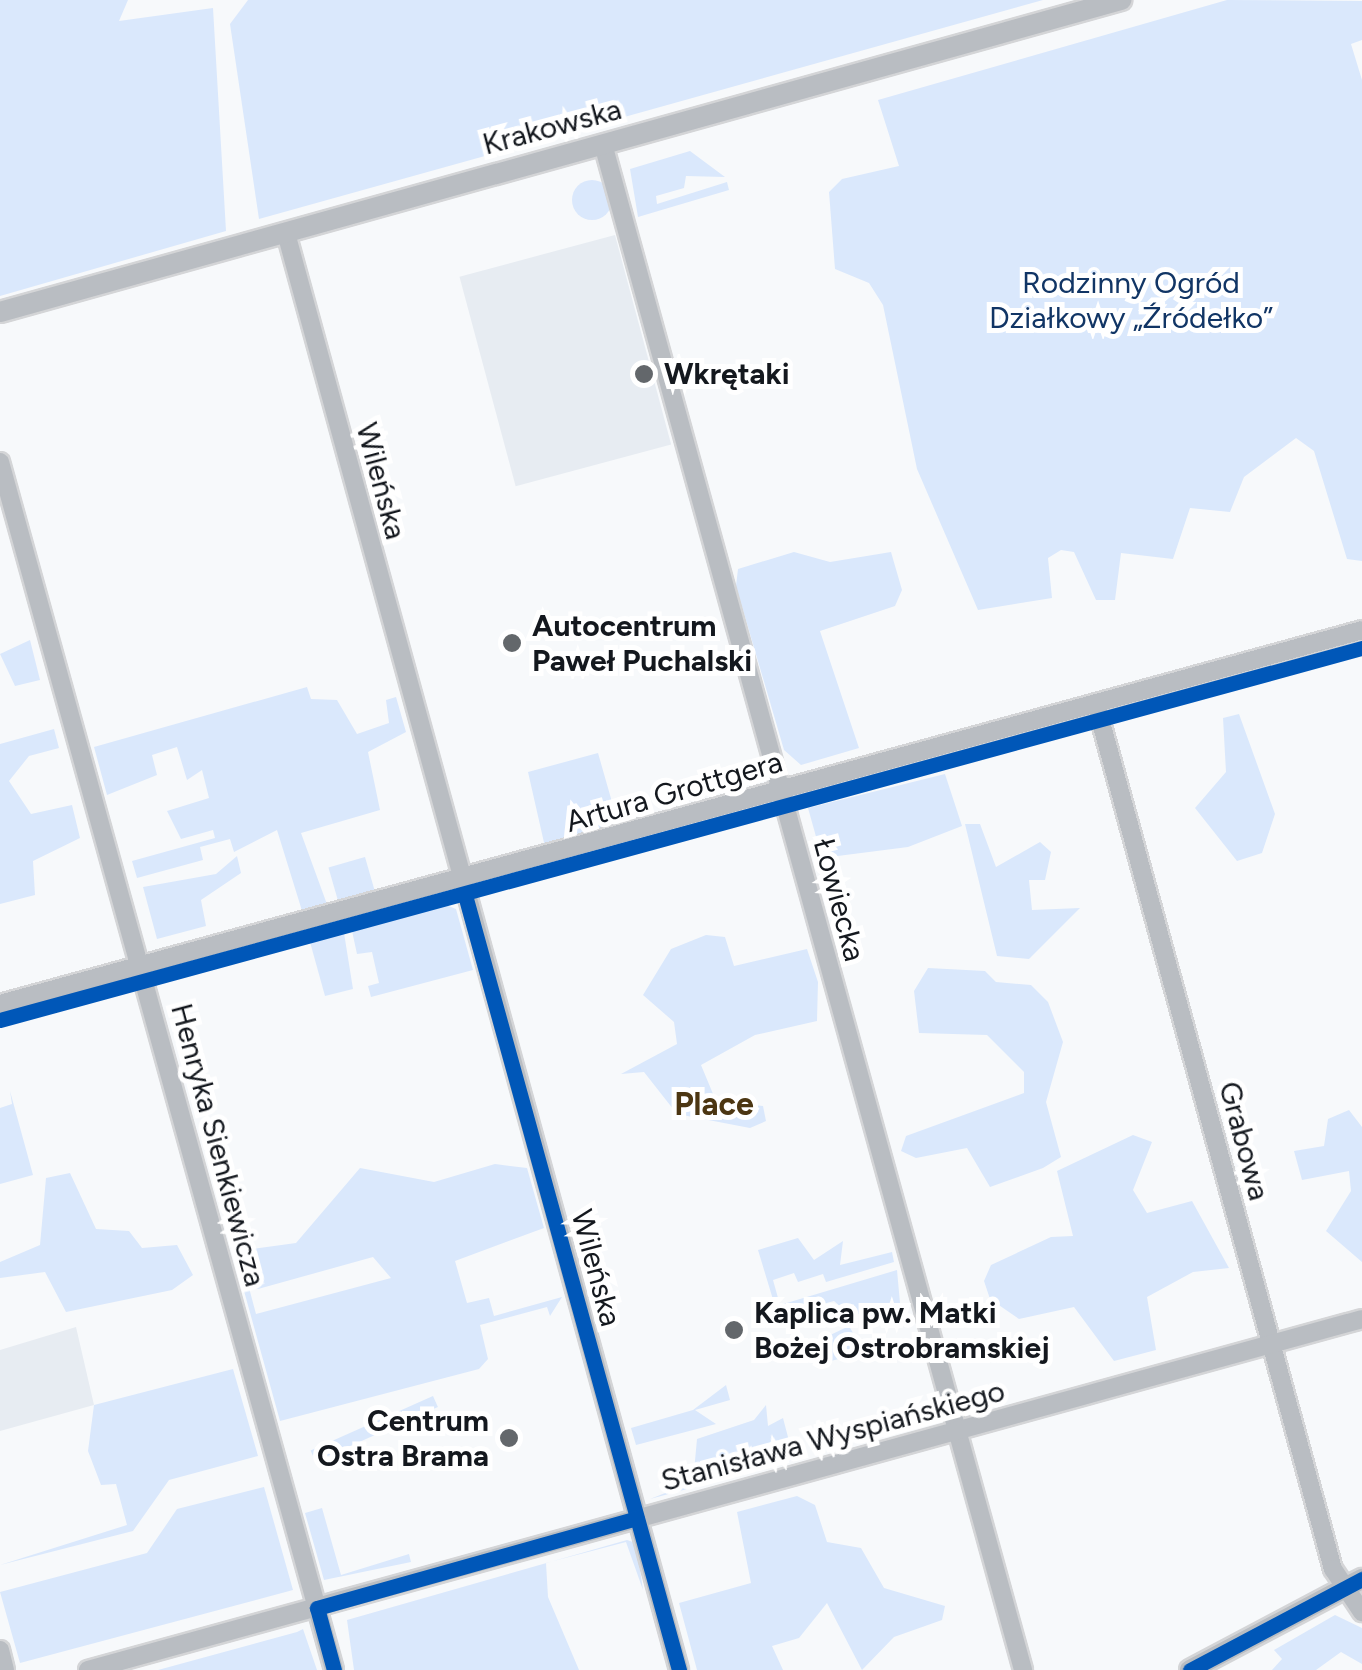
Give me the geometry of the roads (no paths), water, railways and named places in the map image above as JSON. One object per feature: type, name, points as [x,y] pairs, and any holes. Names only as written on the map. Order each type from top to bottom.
[{"type":"street","name":"Krakowska","points":[[0,312],[1121,0]]},
{"type":"street","name":"Łowiecka","points":[[603,144],[1023,1670]]},
{"type":"street","name":"Wileńska","points":[[286,233],[679,1670]]},
{"type":"street","name":"Henryka Sienkiewicza","points":[[0,462],[334,1670]]},
{"type":"street","name":"Artura Grottgera","points":[[0,1004],[1096,704],[1360,637]]},
{"type":"street","name":"Grabowa","points":[[1096,704],[1340,1591]]},
{"type":"street","name":"Stanisława Wyspiańskiego","points":[[88,1670],[1362,1320]]},
{"type":"street","points":[[1190,1670],[1362,1579]]},
{"type":"street","points":[[1340,1591],[1362,1612]]},
{"type":"street","points":[[0,1650],[6,1670]]},
{"type":"place","name":"Wkrętaki","points":[[644,374]]},
{"type":"place","name":"Autocentrum Paweł Puchalski","points":[[512,643]]},
{"type":"place","name":"Kaplica pw. Matki Bożej Ostrobramskiej","points":[[734,1330]]},
{"type":"place","name":"Centrum Ostra Brama","points":[[509,1438]]},
{"type":"district","name":"Place","points":[[714,1104]]},
{"type":"park label","name":"Rodzinny Ogród Działkowy „Źródełko”","points":[[1131,300]]}]
